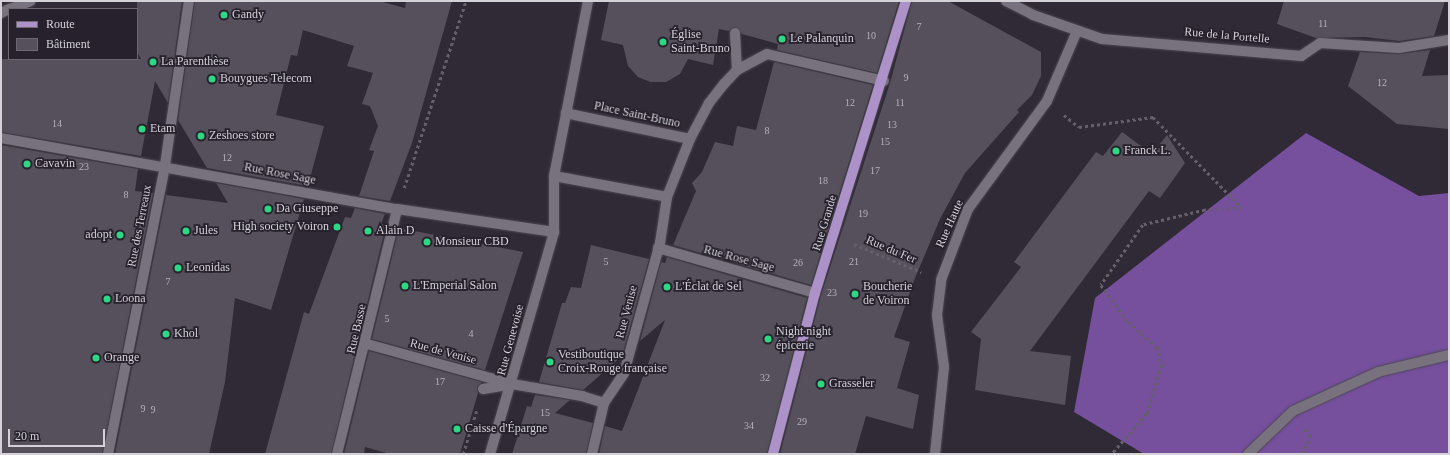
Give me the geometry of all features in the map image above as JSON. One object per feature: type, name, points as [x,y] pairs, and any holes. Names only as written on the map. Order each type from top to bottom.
[{"type":"main road","name":"Rue Grande","points":[[773,454],[815,293],[835,236],[884,81],[906,1]]},
{"type":"street","points":[[13,8],[31,1]]},
{"type":"street","name":"Rue des Terreaux","points":[[108,454],[165,165],[190,1]]},
{"type":"street","points":[[554,232],[554,176],[588,1]]},
{"type":"street","name":"Rue de la Portelle","points":[[1006,1],[1077,31],[1102,39],[1301,56],[1320,43],[1399,48],[1449,40]]},
{"type":"street","name":"Rue Haute","points":[[936,454],[944,367],[937,315],[941,280],[968,209],[1047,101],[1077,31]]},
{"type":"street","points":[[735,32],[737,70]]},
{"type":"street","points":[[690,139],[709,103],[737,70],[767,54],[884,81]]},
{"type":"street","name":"Place Saint-Bruno","points":[[566,113],[690,139],[667,197],[658,248]]},
{"type":"street","name":"Rue Rose Sage","points":[[1,138],[165,165],[397,209],[554,232]]},
{"type":"street","points":[[554,176],[667,197]]},
{"type":"street","name":"Rue Basse","points":[[337,454],[367,344],[397,209]]},
{"type":"street","name":"Rue Genevoise","points":[[490,454],[512,384],[554,232]]},
{"type":"street","name":"Rue Rose Sage","points":[[658,248],[815,293]]},
{"type":"street","name":"Rue Venise","points":[[604,403],[624,373],[658,248]]},
{"type":"street","points":[[367,344],[372,356]]},
{"type":"street","name":"Rue de Venise","points":[[367,344],[512,384]]},
{"type":"street","points":[[1248,454],[1293,411],[1378,372],[1449,355]]},
{"type":"street","points":[[483,389],[512,384],[582,396],[604,403],[592,454]]},
{"type":"path","points":[[397,209],[466,1]]},
{"type":"path","points":[[1047,101],[1079,127],[1153,116],[1242,208],[1205,210],[1143,226],[1101,285],[1128,322],[1156,347],[1162,365],[1147,414],[1112,454]]},
{"type":"path","name":"Rue du Fer","points":[[835,236],[941,280]]},
{"type":"shaded area","points":[[1306,133],[1419,196],[1449,193],[1449,454],[1144,454],[1074,412],[1095,298]]},
{"type":"building","points":[[137,1],[182,1],[168,103],[155,81],[141,156],[1,132],[1,59],[141,59],[138,54]]},
{"type":"building","points":[[195,1],[379,1],[405,8],[406,1],[452,1],[412,143],[390,201],[359,196],[374,151],[369,150],[378,126],[370,106],[362,104],[373,73],[347,66],[354,46],[303,30],[297,56],[291,55],[276,115],[324,126],[308,186],[207,168],[178,120]]},
{"type":"building","points":[[609,1],[899,1],[877,73],[777,50],[778,44],[742,34],[735,27],[729,31],[719,29],[713,65],[688,59],[680,74],[666,82],[650,82],[638,77],[628,66],[623,45],[601,40]]},
{"type":"building","points":[[912,1],[948,1],[1041,52],[1041,76],[1032,95],[1017,110],[1019,112],[965,173],[940,219],[915,278],[894,337],[910,342],[897,388],[919,395],[913,429],[866,416],[855,454],[780,454],[821,295],[890,83]]},
{"type":"building","points":[[1284,1],[1445,1],[1434,36],[1399,41],[1365,37],[1316,38],[1277,24]]},
{"type":"building","points":[[1430,50],[1422,76],[1449,75],[1449,129],[1397,124],[1348,86],[1360,52],[1399,54]]},
{"type":"building","points":[[774,62],[873,85],[811,285],[673,245],[696,191],[692,183],[702,172],[715,142],[733,146],[737,126],[756,130]]},
{"type":"building","points":[[1122,132],[1152,154],[1167,135],[1185,163],[1160,198],[1149,191],[1030,351],[1071,356],[1065,405],[975,390],[981,339],[971,332],[1021,267],[1014,262],[1096,152],[1103,156]]},
{"type":"building","points":[[1,145],[138,169],[135,191],[153,193],[102,454],[1,454]]},
{"type":"building","points":[[216,183],[304,199],[271,310],[235,298],[225,382],[209,454],[115,454],[166,195],[228,203]]},
{"type":"building","points":[[355,208],[385,214],[381,224],[386,225],[331,454],[265,454],[304,312],[309,314],[345,217],[351,218]]},
{"type":"building","points":[[399,228],[523,252],[485,370],[372,339]]},
{"type":"building","points":[[591,245],[649,259],[622,356],[583,390],[539,382],[562,303],[565,303],[571,287],[581,288]]},
{"type":"building","points":[[667,257],[807,298],[767,454],[599,454],[605,426],[622,431],[665,320],[640,341],[661,262],[665,263]]},
{"type":"building","points":[[369,351],[482,382],[477,387],[478,393],[460,454],[390,454],[365,447],[364,454],[344,454]]},
{"type":"building","points":[[535,395],[570,400],[555,413],[593,423],[586,454],[512,454],[527,406],[531,407]]},
{"type":"place","name":"Gandy","points":[[224,15]]},
{"type":"place","name":"Le Palanquin","points":[[782,39]]},
{"type":"place","name":"Église Saint-Bruno","points":[[663,42]]},
{"type":"place","name":"La Parenthèse","points":[[153,62]]},
{"type":"place","name":"Bouygues Telecom","points":[[212,79]]},
{"type":"place","name":"Etam","points":[[142,129]]},
{"type":"place","name":"Zeshoes store","points":[[201,136]]},
{"type":"place","name":"Franck L.","points":[[1116,151]]},
{"type":"place","name":"Cavavin","points":[[27,164]]},
{"type":"place","name":"Da Giuseppe","points":[[268,209]]},
{"type":"place","name":"High society Voiron","points":[[337,227]]},
{"type":"place","name":"Jules","points":[[186,231]]},
{"type":"place","name":"Alain D","points":[[368,231]]},
{"type":"place","name":"adopt","points":[[120,235]]},
{"type":"place","name":"Monsieur CBD","points":[[427,242]]},
{"type":"place","name":"Leonidas","points":[[178,268]]},
{"type":"place","name":"L'Emperial Salon","points":[[405,286]]},
{"type":"place","name":"L'Éclat de Sel","points":[[667,287]]},
{"type":"place","name":"Boucherie de Voiron","points":[[855,294]]},
{"type":"place","name":"Loona","points":[[107,299]]},
{"type":"place","name":"Khol","points":[[166,334]]},
{"type":"place","name":"Night night épicerie","points":[[768,339]]},
{"type":"place","name":"Orange","points":[[96,358]]},
{"type":"place","name":"Vestiboutique Croix-Rouge française","points":[[550,362]]},
{"type":"place","name":"Grasseler","points":[[821,384]]},
{"type":"place","name":"Caisse d'Épargne","points":[[457,429]]}]
